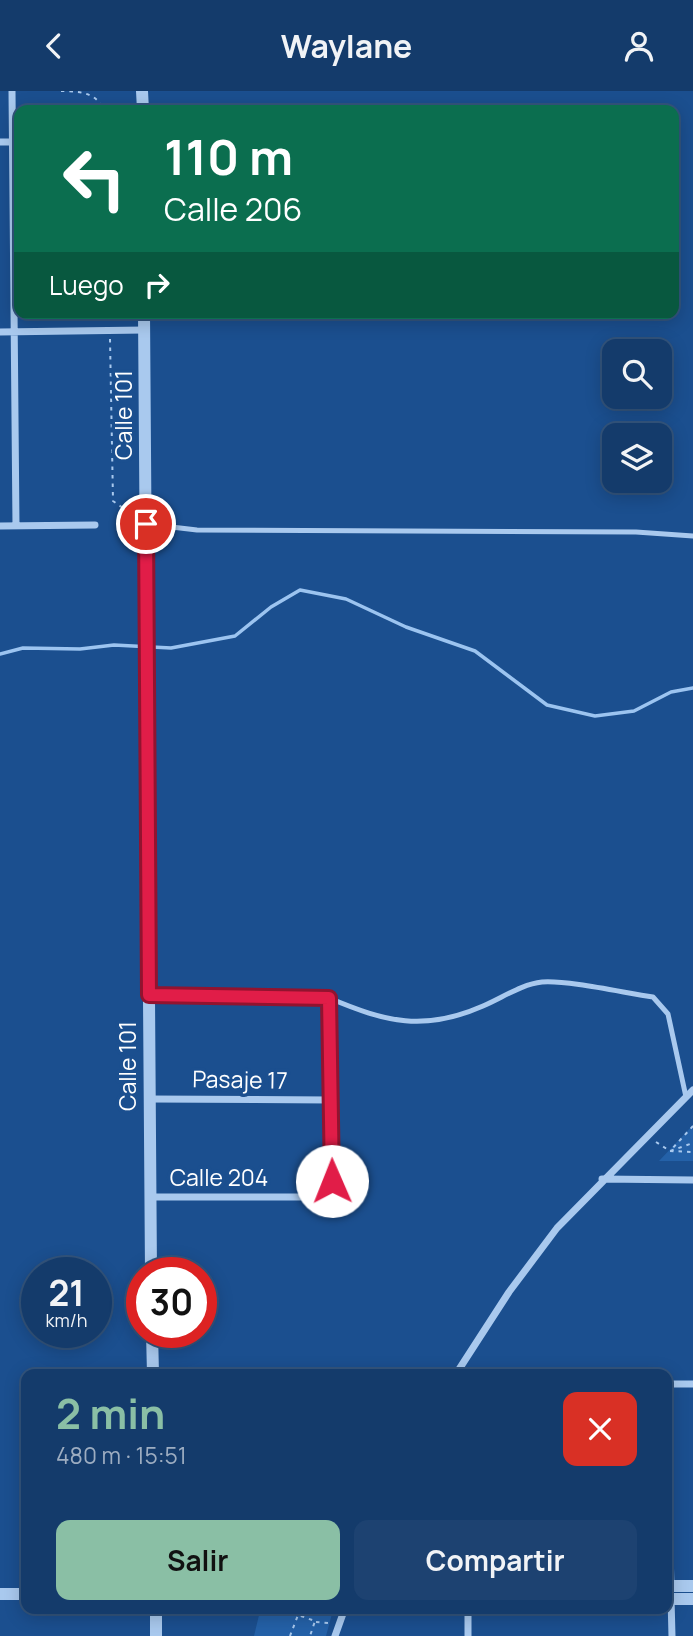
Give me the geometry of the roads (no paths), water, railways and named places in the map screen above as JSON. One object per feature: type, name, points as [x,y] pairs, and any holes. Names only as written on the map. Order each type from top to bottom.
[{"type":"street","points":[[12,91],[14,116]]},
{"type":"street","points":[[16,319],[16,526]]},
{"type":"street","name":"Calle 101","points":[[144,319],[151,1257]]},
{"type":"street","points":[[0,333],[144,330]]},
{"type":"street","points":[[0,526],[95,525]]},
{"type":"street","points":[[149,995],[329,998],[330,1100]]},
{"type":"street","points":[[459,1369],[534,1257],[602,1179],[693,1090]]},
{"type":"street","name":"Pasaje 17","points":[[149,1099],[330,1100]]},
{"type":"street","name":"Calle 204","points":[[150,1197],[314,1197],[328,1192],[332,1181],[330,1100]]},
{"type":"street","points":[[602,1179],[693,1180]]},
{"type":"street","points":[[152,1348],[153,1369]]},
{"type":"street","points":[[672,1384],[693,1384]]},
{"type":"street","points":[[672,1595],[693,1586]]},
{"type":"street","points":[[0,1594],[21,1594]]},
{"type":"street","points":[[672,1596],[693,1599]]},
{"type":"street","points":[[156,1614],[156,1636]]},
{"type":"street","points":[[335,1636],[343,1614]]},
{"type":"street","points":[[468,1614],[468,1636]]},
{"type":"street","points":[[671,1614],[672,1636]]},
{"type":"lane","points":[[146,524],[197,530],[636,531],[693,536]]},
{"type":"lane","points":[[329,998],[375,1017],[405,1022],[436,1020],[475,1009],[545,982],[653,997],[668,1014],[686,1097]]},
{"type":"waterway","points":[[0,654],[23,648],[80,649],[114,645],[171,648],[235,636],[271,607],[300,590],[346,599],[406,627],[475,651],[547,705],[595,716],[634,711],[671,692],[693,688]]}]
